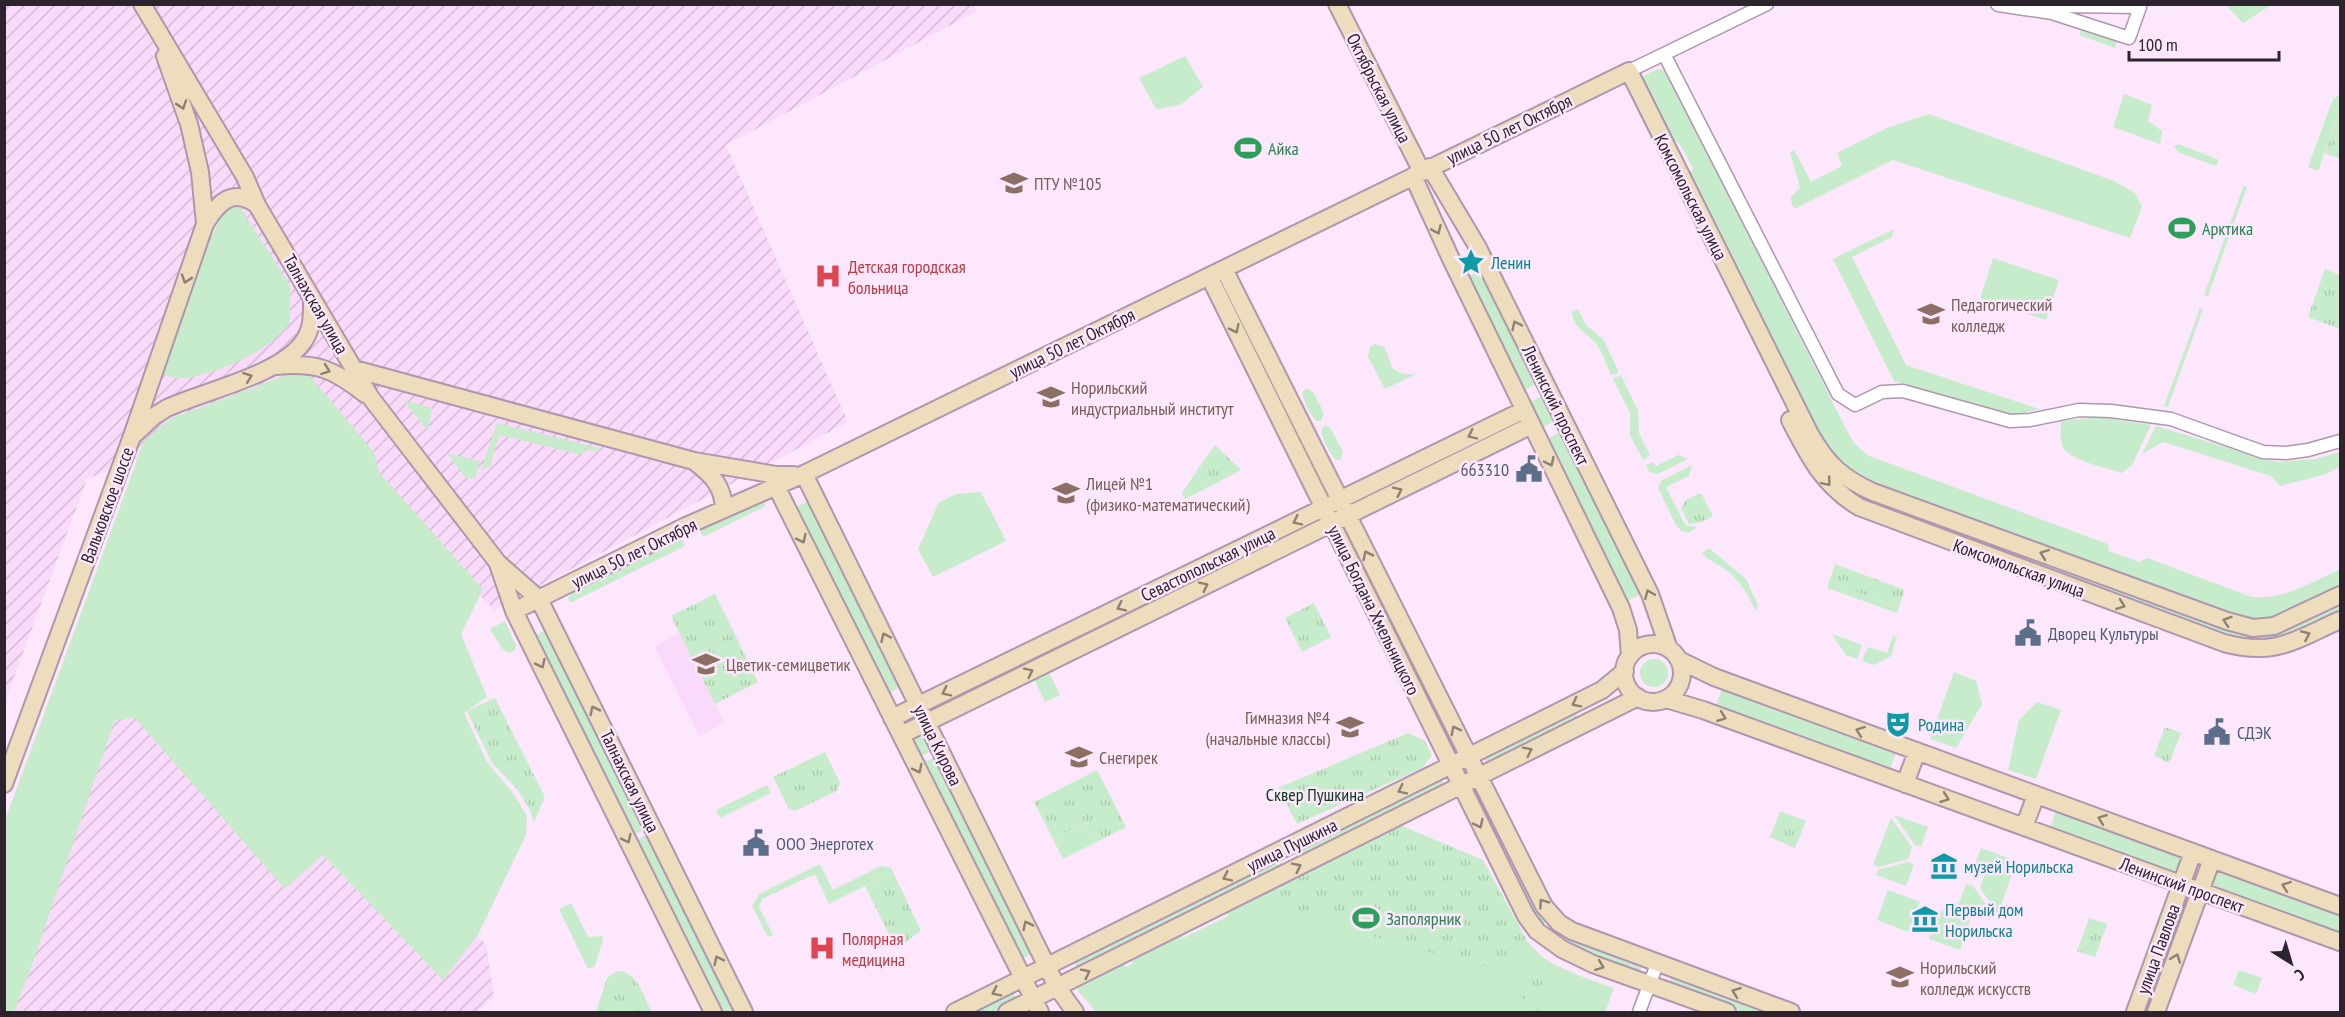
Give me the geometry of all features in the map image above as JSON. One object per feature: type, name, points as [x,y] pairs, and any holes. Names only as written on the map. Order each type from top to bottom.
[{"type":"street","points":[[142,4],[156,30]]},
{"type":"street","name":"Октябрьская улица","points":[[1337,4],[1422,172]]},
{"type":"street","points":[[1624,73],[1767,4]]},
{"type":"street","points":[[1997,5],[2140,7],[2129,38],[2052,13],[1997,5]]},
{"type":"street","name":"Талнахская улица","points":[[156,30],[181,68],[370,398],[498,563],[539,599],[744,1012]]},
{"type":"street","name":"Вальковское шоссе","points":[[156,30],[189,124],[200,172],[205,224]]},
{"type":"street","points":[[1664,54],[1838,394],[1855,405],[1882,392],[1903,391],[2010,421],[2030,420],[2079,410],[2111,411],[2171,419],[2263,452],[2286,453],[2308,450],[2340,441]]},
{"type":"street","name":"улица 50 лет Октября","points":[[514,612],[724,509],[804,474],[1624,73]]},
{"type":"street","name":"Комсомольская улица","points":[[1624,73],[1770,366],[1810,434],[1841,475],[1873,492],[2227,621],[2253,628],[2274,626],[2340,595]]},
{"type":"street","name":"Ленинский проспект","points":[[1422,172],[1451,260],[1622,608],[1628,630],[1627,664]]},
{"type":"street","name":"Ленинский проспект","points":[[1422,172],[1477,246],[1650,594],[1674,654],[1714,677],[2340,906]]},
{"type":"street","name":"Вальковское шоссе","points":[[4,784],[131,439],[205,224],[212,213],[226,200],[242,196],[255,199]]},
{"type":"street","name":"улица Богдана Хмельницкого","points":[[1217,272],[1340,500],[1538,895],[1559,923],[1597,941],[1791,1012]]},
{"type":"street","name":"улица Богдана Хмельницкого","points":[[1217,272],[1323,508],[1517,901],[1537,931],[1562,950],[1593,964],[1727,1012]]},
{"type":"street","points":[[131,439],[174,399],[221,387],[274,366],[294,353],[303,342],[312,317],[312,298]]},
{"type":"street","points":[[274,366],[298,364],[326,368],[341,375],[370,398]]},
{"type":"street","name":"Комсомольская улица","points":[[1770,366],[1800,440],[1825,480],[1843,497],[1878,516],[2245,649],[2275,648],[2340,620]]},
{"type":"street","points":[[354,369],[694,461],[776,476],[804,474]]},
{"type":"street","points":[[155,370],[158,386],[174,399]]},
{"type":"street","name":"Севастопольская улица","points":[[892,718],[1323,508],[1528,417]]},
{"type":"street","name":"Севастопольская улица","points":[[901,735],[1348,516],[1528,417]]},
{"type":"street","points":[[694,461],[719,484],[724,497],[724,509]]},
{"type":"street","name":"улица Кирова","points":[[804,474],[1057,987],[1075,1012]]},
{"type":"street","name":"улица Кирова","points":[[776,486],[1037,1006]]},
{"type":"street","name":"Талнахская улица","points":[[498,563],[514,612],[712,1012]]},
{"type":"street","points":[[1160,588],[1168,604]]},
{"type":"street","points":[[1088,623],[1096,639]]},
{"type":"street","points":[[1648,645],[1659,645],[1674,654],[1682,671],[1681,682],[1675,692],[1666,699],[1652,702],[1638,697],[1628,686],[1627,664],[1638,649],[1648,645]]},
{"type":"street","name":"улица Пушкина","points":[[955,1012],[1602,690],[1627,664]]},
{"type":"street","name":"улица Пушкина","points":[[1007,1012],[1037,1006],[1057,987],[1638,697]]},
{"type":"street","name":"Ленинский проспект","points":[[1666,699],[1703,710],[2340,942]]},
{"type":"street","points":[[1905,784],[1917,751]]},
{"type":"street","points":[[2024,827],[2036,795]]},
{"type":"street","name":"улица Павлова","points":[[2134,1012],[2193,852]]},
{"type":"street","name":"улица Павлова","points":[[2156,1012],[2212,859]]},
{"type":"street","points":[[1546,939],[1559,923]]},
{"type":"street","points":[[1639,1012],[1658,963]]},
{"type":"shaded area","points":[[5,5],[974,5],[977,11],[726,145],[848,422],[494,610],[292,399],[87,479],[5,702]]},
{"type":"shaded area","name":"Цветик-семицветик","points":[[715,594],[758,682],[715,704],[724,723],[699,736],[654,646],[679,634],[671,616]]},
{"type":"shaded area","points":[[111,688],[340,826],[486,944],[494,997],[477,1012],[5,1012],[4,971]]},
{"type":"green space","points":[[2230,4],[2340,4],[2340,6],[2271,5],[2243,23],[2227,6]]},
{"type":"green space","points":[[2082,29],[2117,42],[2115,48],[2079,35]]},
{"type":"green space","points":[[1185,56],[1203,87],[1180,105],[1156,109],[1139,78]]},
{"type":"green space","points":[[1657,69],[1668,74],[1845,427],[1854,443],[1867,455],[2108,544],[2109,551],[2139,562],[2147,558],[2252,597],[2287,593],[2340,569],[2340,587],[2275,618],[2249,621],[1868,483],[1841,466],[1821,441],[1689,176],[1693,169],[1681,146],[1666,132],[1640,78]]},
{"type":"green space","points":[[2124,94],[2152,105],[2148,121],[2162,131],[2160,144],[2113,127]]},
{"type":"green space","points":[[2340,95],[2340,109],[2318,171],[2308,167],[2333,99]]},
{"type":"green space","points":[[2340,109],[2340,159],[2325,153]]},
{"type":"green space","points":[[1929,114],[2114,181],[2135,193],[2142,207],[2130,238],[1893,160],[1794,209],[1790,198],[1800,188],[1790,152],[1794,150],[1811,182],[1842,166],[1837,153],[1889,127]]},
{"type":"green space","points":[[2179,144],[2219,160],[2216,166],[2178,152],[2174,146]]},
{"type":"green space","points":[[2244,185],[2247,187],[2208,296],[2204,295]]},
{"type":"green space","points":[[233,206],[240,207],[288,282],[290,324],[264,347],[233,364],[188,378],[165,375],[162,363],[219,219]]},
{"type":"green space","points":[[1894,229],[1892,237],[1852,257],[1906,365],[2039,409],[2011,416],[1894,381],[1833,259]]},
{"type":"green space","points":[[1993,258],[2059,280],[2046,320],[1980,298]]},
{"type":"green space","points":[[2325,269],[2340,275],[2340,329],[2308,317]]},
{"type":"green space","points":[[1480,270],[1536,384],[1523,391],[1467,277]]},
{"type":"green space","points":[[2200,308],[2203,309],[2168,407],[2164,406]]},
{"type":"green space","points":[[1578,309],[1586,325],[1603,339],[1619,372],[1611,375],[1597,345],[1575,323],[1572,312]]},
{"type":"green space","points":[[1375,344],[1384,347],[1396,371],[1416,374],[1385,389],[1368,357],[1370,347]]},
{"type":"green space","points":[[294,374],[309,375],[374,452],[379,472],[483,589],[461,634],[487,697],[464,713],[487,762],[513,793],[527,816],[526,835],[478,935],[443,980],[323,855],[285,889],[135,718],[115,720],[30,971],[14,1012],[5,1012],[5,820],[144,441],[170,419]]},
{"type":"green space","points":[[1621,375],[1638,411],[1639,433],[1650,456],[1643,460],[1630,435],[1630,413],[1613,379]]},
{"type":"green space","points":[[1307,388],[1313,392],[1324,413],[1321,421],[1314,418],[1305,404],[1302,392]]},
{"type":"green space","points":[[1542,396],[1555,421],[1541,428],[1529,403]]},
{"type":"green space","points":[[403,400],[432,408],[428,431]]},
{"type":"green space","points":[[2099,417],[2151,425],[2132,465],[2122,473],[2074,457],[2062,446],[2061,421]]},
{"type":"green space","points":[[497,423],[600,448],[599,452],[585,449],[583,455],[499,435],[490,466],[481,470]]},
{"type":"green space","points":[[1326,425],[1331,429],[1343,452],[1341,460],[1336,460],[1326,445],[1322,427]]},
{"type":"green space","points":[[2156,426],[2277,462],[2315,459],[2340,452],[2340,467],[2323,475],[2280,486],[2271,476],[2163,442],[2142,454]]},
{"type":"green space","points":[[1560,432],[1641,594],[1627,601],[1547,439]]},
{"type":"green space","points":[[1215,445],[1241,470],[1205,489],[1196,472]]},
{"type":"green space","points":[[447,453],[480,461],[475,479],[465,477]]},
{"type":"green space","points":[[1678,455],[1688,459],[1658,474],[1649,472],[1646,465],[1653,462],[1656,466]]},
{"type":"green space","points":[[1692,465],[1689,476],[1666,487],[1686,526],[1696,528],[1689,533],[1677,527],[1658,488],[1661,481]]},
{"type":"green space","points":[[1830,471],[2233,630],[2340,602],[2340,612],[2285,638],[2245,643],[1854,497]]},
{"type":"green space","points":[[1196,472],[1205,489],[1185,499],[1182,493]]},
{"type":"green space","points":[[981,492],[1006,541],[933,577],[918,549],[939,502],[957,494]]},
{"type":"green space","points":[[1701,493],[1713,516],[1702,522],[1689,524],[1681,508],[1686,500]]},
{"type":"green space","points":[[756,501],[764,502],[766,506],[703,537],[699,529]]},
{"type":"green space","points":[[808,501],[901,687],[889,693],[796,507]]},
{"type":"green space","points":[[1319,517],[1321,520],[1172,596],[1168,589]]},
{"type":"green space","points":[[1346,527],[1401,634],[1394,637],[1341,530]]},
{"type":"green space","points":[[681,538],[685,546],[570,603],[568,598],[574,591]]},
{"type":"green space","points":[[1709,548],[1746,579],[1758,605],[1756,611],[1733,576],[1702,553]]},
{"type":"green space","points":[[1835,564],[1905,590],[1899,607],[1829,582]]},
{"type":"green space","points":[[1829,582],[1899,607],[1897,613],[1827,588]]},
{"type":"green space","name":"Цветик-семицветик","points":[[715,594],[758,682],[715,704],[671,616]]},
{"type":"green space","points":[[1314,603],[1331,637],[1302,652],[1285,618]]},
{"type":"green space","points":[[505,621],[516,645],[515,650],[510,653],[502,649],[490,629]]},
{"type":"green space","points":[[1086,629],[1090,636],[940,705],[940,703]]},
{"type":"green space","points":[[545,630],[644,830],[635,834],[536,635]]},
{"type":"green space","points":[[1832,634],[1862,645],[1857,659],[1846,655]]},
{"type":"green space","points":[[1893,636],[1897,637],[1891,656],[1874,665],[1862,661],[1868,647],[1887,653]]},
{"type":"green space","points":[[1403,638],[1457,749],[1452,751],[1396,642]]},
{"type":"green space","points":[[1654,659],[1664,663],[1668,673],[1664,683],[1654,687],[1644,683],[1640,673],[1644,663]]},
{"type":"green space","points":[[1049,672],[1060,695],[1045,702],[1034,679]]},
{"type":"green space","points":[[1954,672],[1976,681],[1982,704],[1956,748],[1930,739]]},
{"type":"green space","points":[[1722,689],[1896,753],[1890,770],[1716,706]]},
{"type":"green space","points":[[495,698],[545,797],[534,822],[530,810],[517,789],[492,763],[467,711]]},
{"type":"green space","points":[[2037,702],[2061,710],[2036,779],[2008,770],[2019,720]]},
{"type":"green space","points":[[1573,712],[1577,715],[1577,720],[1488,764],[1485,761],[1484,756]]},
{"type":"green space","points":[[2165,727],[2181,733],[2169,763],[2154,756]]},
{"type":"green space","points":[[919,732],[924,734],[932,751],[921,756],[912,740]]},
{"type":"green space","name":"Сквер Пушкина","points":[[1408,733],[1424,740],[1432,755],[1422,768],[1297,824],[1278,788]]},
{"type":"green space","points":[[825,752],[840,782],[837,791],[795,811],[789,809],[773,777]]},
{"type":"green space","points":[[935,757],[1033,953],[1022,959],[924,762]]},
{"type":"green space","points":[[1097,770],[1126,827],[1095,843],[1085,823],[1053,839],[1034,802]]},
{"type":"green space","points":[[1440,776],[1445,786],[1298,860],[1293,850]]},
{"type":"green space","points":[[767,785],[771,793],[720,818],[716,810]]},
{"type":"green space","points":[[1478,790],[1546,919],[1544,925],[1540,925],[1471,793]]},
{"type":"green space","points":[[1780,811],[1806,821],[1795,848],[1770,837]]},
{"type":"green space","points":[[2056,811],[2181,857],[2175,874],[2050,828]]},
{"type":"green space","points":[[1894,815],[1928,827],[1921,847],[1915,845]]},
{"type":"green space","points":[[1891,818],[1912,847],[1908,859],[1879,867],[1873,865]]},
{"type":"green space","points":[[1085,823],[1095,843],[1063,859],[1053,839]]},
{"type":"green space","name":"Заполярник","points":[[1402,826],[1427,837],[1541,956],[1585,978],[1614,988],[1605,1012],[1096,1012],[1078,991],[1077,988],[1124,964],[1126,967],[1133,963],[1132,960],[1192,928],[1179,940],[1230,915],[1225,914]]},
{"type":"green space","points":[[1402,826],[1483,860],[1527,940],[1501,970],[1396,944],[1259,897]]},
{"type":"green space","points":[[647,835],[735,1012],[724,1012],[637,839]]},
{"type":"green space","points":[[1981,848],[2011,859],[2009,864],[1983,870],[1974,867]]},
{"type":"green space","points":[[1279,857],[1284,867],[1078,970],[1073,960]]},
{"type":"green space","points":[[1908,862],[1914,864],[1906,886],[1876,875],[1878,870]]},
{"type":"green space","points":[[820,864],[833,890],[881,866],[891,868],[905,897],[900,900],[887,875],[829,904],[815,874],[762,899],[759,907],[773,935],[768,937],[752,906],[759,894]]},
{"type":"green space","points":[[2014,868],[1998,914],[1980,888],[1985,873]]},
{"type":"green space","points":[[2217,870],[2340,915],[2340,934],[2211,887]]},
{"type":"green space","points":[[888,875],[900,899],[905,897],[921,931],[896,949],[865,886]]},
{"type":"green space","points":[[1966,884],[1973,886],[1995,917],[1994,919],[1958,906]]},
{"type":"green space","points":[[1888,890],[1920,902],[1908,932],[1877,920]]},
{"type":"green space","points":[[2183,901],[2188,904],[2150,1012],[2139,1012]]},
{"type":"green space","points":[[571,903],[588,937],[602,936],[603,939],[595,966],[588,969],[559,909]]},
{"type":"green space","points":[[1939,910],[1970,921],[1960,950],[1929,939]]},
{"type":"green space","points":[[2089,918],[2107,924],[2095,957],[2077,951]]},
{"type":"green space","points":[[1563,935],[1641,965],[1641,969],[1638,972],[1598,961],[1560,940]]},
{"type":"green space","points":[[1527,967],[1549,983],[1539,1012],[1531,1012],[1530,1007],[1512,986]]},
{"type":"green space","points":[[2239,970],[2262,978],[2256,994],[2233,985]]},
{"type":"green space","points":[[617,971],[630,975],[635,980],[652,1012],[596,1012],[607,978]]},
{"type":"green space","points":[[1672,976],[1777,1012],[1743,1012],[1673,987],[1669,982]]},
{"type":"green space","points":[[1013,991],[1017,1000],[992,1012],[969,1012]]},
{"type":"place","name":"Айка","points":[[1248,148]]},
{"type":"place","name":"ПТУ №105","points":[[1014,183]]},
{"type":"place","name":"Арктика","points":[[2182,228]]},
{"type":"place","name":"Ленин","points":[[1471,262]]},
{"type":"place","name":"Детская городская больница","points":[[828,276]]},
{"type":"place","name":"Педагогический колледж","points":[[1931,314]]},
{"type":"place","name":"Норильский индустриальный институт","points":[[1051,397]]},
{"type":"place","name":"663310","points":[[1529,469]]},
{"type":"place","name":"Лицей №1 (физико-математический)","points":[[1066,493]]},
{"type":"place","name":"Дворец Культуры","points":[[2028,633]]},
{"type":"place","name":"Цветик-семицветик","points":[[706,664]]},
{"type":"place","name":"Родина","points":[[1898,724]]},
{"type":"place","name":"Гимназия №4 (начальные классы)","points":[[1350,727]]},
{"type":"place","name":"СДЭК","points":[[2217,732]]},
{"type":"place","name":"Снегирек","points":[[1079,757]]},
{"type":"place","name":"ООО Энерготех","points":[[756,843]]},
{"type":"place","name":"музей Норильска","points":[[1944,866]]},
{"type":"place","name":"Заполярник","points":[[1366,918]]},
{"type":"place","name":"Первый дом Норильска","points":[[1925,919]]},
{"type":"place","name":"Полярная медицина","points":[[822,948]]},
{"type":"place","name":"Норильский колледж искусств","points":[[1900,977]]}]
